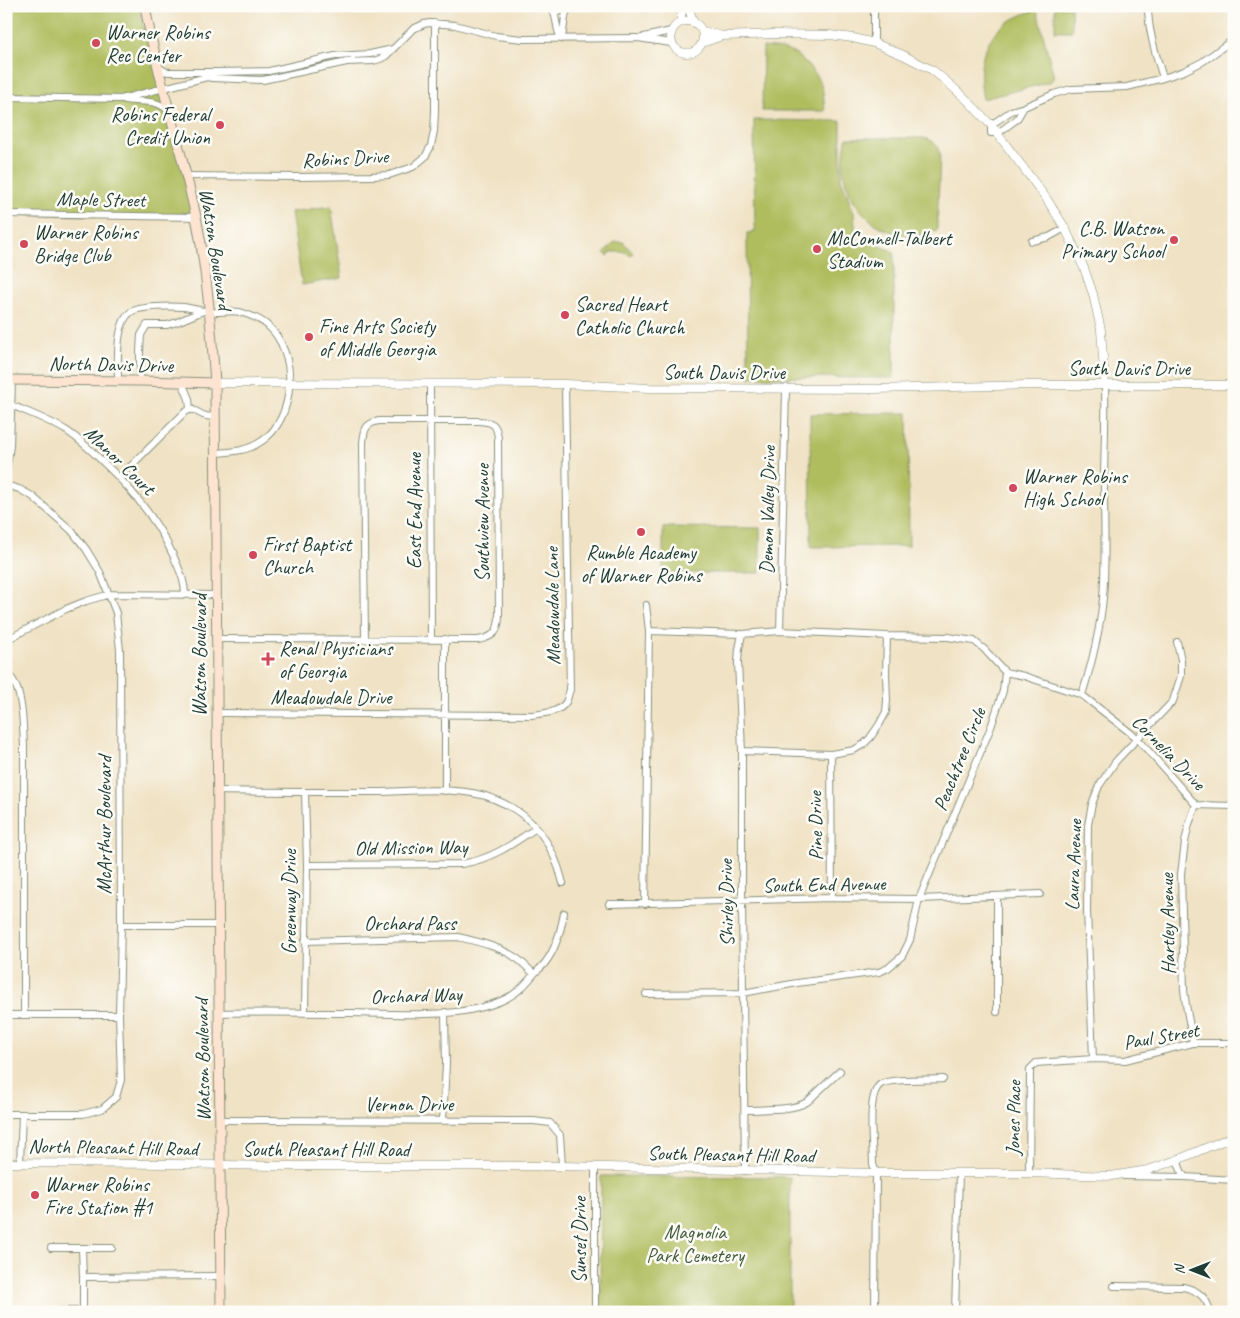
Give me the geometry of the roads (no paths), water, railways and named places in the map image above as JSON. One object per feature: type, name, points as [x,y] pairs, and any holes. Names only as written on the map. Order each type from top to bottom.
[{"type":"main road","name":"Watson Boulevard","points":[[144,6],[156,65],[196,217],[206,276],[207,312],[215,383],[221,1312]]},
{"type":"main road","name":"North Davis Drive","points":[[9,380],[215,383]]},
{"type":"street","points":[[680,22],[683,6]]},
{"type":"street","points":[[688,6],[693,22]]},
{"type":"street","points":[[874,6],[874,43]]},
{"type":"street","points":[[1148,6],[1151,36],[1163,78]]},
{"type":"street","points":[[551,8],[560,11],[569,8]]},
{"type":"street","points":[[551,8],[561,39]]},
{"type":"street","points":[[561,39],[569,8]]},
{"type":"street","points":[[702,43],[702,31],[693,22],[689,20],[680,22],[673,27],[670,37],[671,43],[677,50],[687,53],[696,50],[702,43],[722,36]]},
{"type":"street","points":[[207,77],[263,80],[347,62],[373,61],[386,56],[412,29],[424,24],[435,23],[455,25],[496,36],[514,38],[638,38],[671,43]]},
{"type":"street","name":"Robins Drive","points":[[186,176],[371,176],[389,175],[413,167],[425,157],[431,146],[434,131],[435,23]]},
{"type":"street","points":[[702,31],[722,36],[774,34],[830,35],[854,38],[874,43],[932,70],[956,90],[998,133],[1046,198],[1065,228],[1084,268],[1093,294],[1101,330],[1105,385],[1105,546],[1103,597],[1100,625],[1082,695]]},
{"type":"street","points":[[638,38],[671,32]]},
{"type":"street","points":[[991,126],[1011,111],[1071,89],[1127,87],[1184,71],[1202,62],[1234,40]]},
{"type":"street","points":[[156,65],[164,71],[170,72],[269,71],[335,56],[370,54],[394,49]]},
{"type":"street","points":[[121,99],[207,77],[216,72]]},
{"type":"street","points":[[6,97],[121,99],[155,102],[162,104],[168,110]]},
{"type":"street","points":[[998,133],[1017,119],[1024,107]]},
{"type":"street","name":"Maple Street","points":[[6,214],[196,217]]},
{"type":"street","points":[[1032,241],[1049,237],[1065,228]]},
{"type":"street","points":[[118,381],[119,341],[123,322],[130,312],[139,308],[183,307],[207,312],[232,311],[258,318],[269,326],[280,342],[287,361],[290,383],[285,411],[275,428],[264,440],[250,448],[237,452],[215,453]]},
{"type":"street","points":[[140,381],[141,335],[147,325],[167,325],[207,312]]},
{"type":"street","points":[[6,471],[10,446],[11,405],[9,380]]},
{"type":"street","points":[[182,382],[189,399],[190,409]]},
{"type":"street","name":"South Davis Drive","points":[[215,383],[565,384],[639,388],[786,389],[875,389],[1029,384],[1234,385]]},
{"type":"street","name":"East End Avenue","points":[[430,383],[431,639]]},
{"type":"street","name":"Meadowdale Lane","points":[[445,714],[532,714],[551,712],[559,709],[565,703],[570,690],[565,384]]},
{"type":"street","name":"Demon Valley Drive","points":[[780,631],[786,389]]},
{"type":"street","name":"Manor Court","points":[[11,405],[48,420],[68,432],[89,448],[120,477],[147,509],[167,542],[185,584],[186,595]]},
{"type":"street","points":[[120,477],[185,412],[190,409],[204,416],[215,416]]},
{"type":"street","name":"Southview Avenue","points":[[217,639],[478,640],[490,636],[499,624],[498,439],[496,427],[492,424],[488,422],[379,421],[368,424],[365,428],[363,443],[365,639]]},
{"type":"street","name":"McArthur Boulevard","points":[[6,485],[20,489],[32,496],[71,530],[86,549],[100,572],[116,612],[120,650],[121,925],[119,1015],[121,1080],[116,1097],[102,1109],[83,1114],[6,1114]]},
{"type":"street","points":[[6,640],[66,609],[110,594],[216,595]]},
{"type":"street","points":[[645,904],[649,631],[646,604]]},
{"type":"street","points":[[649,631],[742,634],[780,631],[948,637],[974,642],[984,648],[1005,672]]},
{"type":"street","name":"Shirley Drive","points":[[742,634],[738,662],[742,751],[746,1171]]},
{"type":"street","points":[[742,751],[831,754],[854,750],[870,738],[880,725],[886,712],[888,700],[886,674],[887,636]]},
{"type":"street","points":[[445,640],[445,791]]},
{"type":"street","name":"Laura Avenue","points":[[1093,1059],[1087,911],[1088,825],[1092,804],[1098,786],[1116,762],[1173,701],[1180,676],[1181,660],[1177,642]]},
{"type":"street","points":[[6,671],[16,685],[23,720],[24,1015]]},
{"type":"street","name":"Cornelia Drive","points":[[1005,672],[1050,683],[1082,695],[1137,738],[1196,805],[1234,806]]},
{"type":"street","name":"Peachtree Circle","points":[[646,994],[743,993],[879,972],[888,968],[902,956],[910,940],[919,899],[991,727],[1003,691],[1005,672]]},
{"type":"street","name":"Meadowdale Drive","points":[[217,713],[445,714]]},
{"type":"street","name":"Pine Drive","points":[[831,754],[832,898]]},
{"type":"street","points":[[217,791],[445,791],[480,794],[493,798],[518,811],[536,828],[546,839],[553,852],[563,882]]},
{"type":"street","name":"Greenway Drive","points":[[305,792],[305,1013]]},
{"type":"street","name":"Hartley Avenue","points":[[1193,1043],[1184,990],[1182,874],[1189,824],[1196,805]]},
{"type":"street","name":"Old Mission Way","points":[[306,865],[471,863],[485,859],[505,849],[536,828]]},
{"type":"street","name":"South End Avenue","points":[[609,904],[742,902],[832,898],[919,899],[1040,894]]},
{"type":"street","points":[[997,896],[997,1012]]},
{"type":"street","name":"Orchard Way","points":[[219,1013],[412,1015],[475,1009],[504,1000],[517,992],[545,963],[552,953],[564,914]]},
{"type":"street","points":[[121,925],[218,925]]},
{"type":"street","name":"Orchard Pass","points":[[305,941],[458,937],[498,949],[518,959],[534,974]]},
{"type":"street","points":[[443,1120],[446,1064],[444,1012]]},
{"type":"street","points":[[6,1015],[119,1015]]},
{"type":"street","name":"Paul Street","points":[[1093,1059],[1132,1059],[1193,1043],[1234,1043]]},
{"type":"street","name":"Jones Place","points":[[1029,1173],[1030,1069],[1036,1063],[1093,1059]]},
{"type":"street","points":[[745,1110],[802,1105],[840,1071]]},
{"type":"street","points":[[875,1312],[876,1173],[873,1164],[872,1122],[874,1091],[880,1084],[886,1082],[943,1080]]},
{"type":"street","points":[[20,1163],[22,1114]]},
{"type":"street","name":"Vernon Drive","points":[[220,1120],[550,1122],[560,1135],[562,1166]]},
{"type":"street","name":"South Pleasant Hill Road","points":[[220,1165],[562,1166],[746,1171],[959,1172],[1111,1176],[1148,1170],[1234,1136]]},
{"type":"street","points":[[1177,1160],[1185,1177]]},
{"type":"street","name":"North Pleasant Hill Road","points":[[6,1163],[220,1165]]},
{"type":"street","name":"Sunset Drive","points":[[595,1167],[595,1312]]},
{"type":"street","points":[[955,1312],[959,1172]]},
{"type":"street","points":[[1111,1176],[1234,1180]]},
{"type":"street","points":[[51,1248],[112,1248]]},
{"type":"street","points":[[62,1310],[83,1311],[82,1248]]},
{"type":"street","points":[[82,1277],[221,1276]]},
{"type":"street","points":[[1114,1286],[1191,1288],[1204,1297],[1210,1312]]},
{"type":"place","name":"Warner Robins Rec Center","points":[[96,43]]},
{"type":"place","name":"Robins Federal Credit Union","points":[[220,125]]},
{"type":"place","name":"C.B. Watson Primary School","points":[[1174,240]]},
{"type":"place","name":"Warner Robins Bridge Club","points":[[24,244]]},
{"type":"place","name":"McConnell-Talbert Stadium","points":[[817,249]]},
{"type":"place","name":"Sacred Heart Catholic Church","points":[[565,315]]},
{"type":"place","name":"Fine Arts Society of Middle Georgia","points":[[309,337]]},
{"type":"place","name":"Warner Robins High School","points":[[1013,488]]},
{"type":"place","name":"Rumble Academy of Warner Robins","points":[[641,532]]},
{"type":"place","name":"First Baptist Church","points":[[253,555]]},
{"type":"place","name":"Renal Physicians of Georgia","points":[[268,659]]},
{"type":"place","name":"Warner Robins Fire Station #1","points":[[35,1195]]},
{"type":"park label","name":"Magnolia Park Cemetery","points":[[695,1244]]}]
